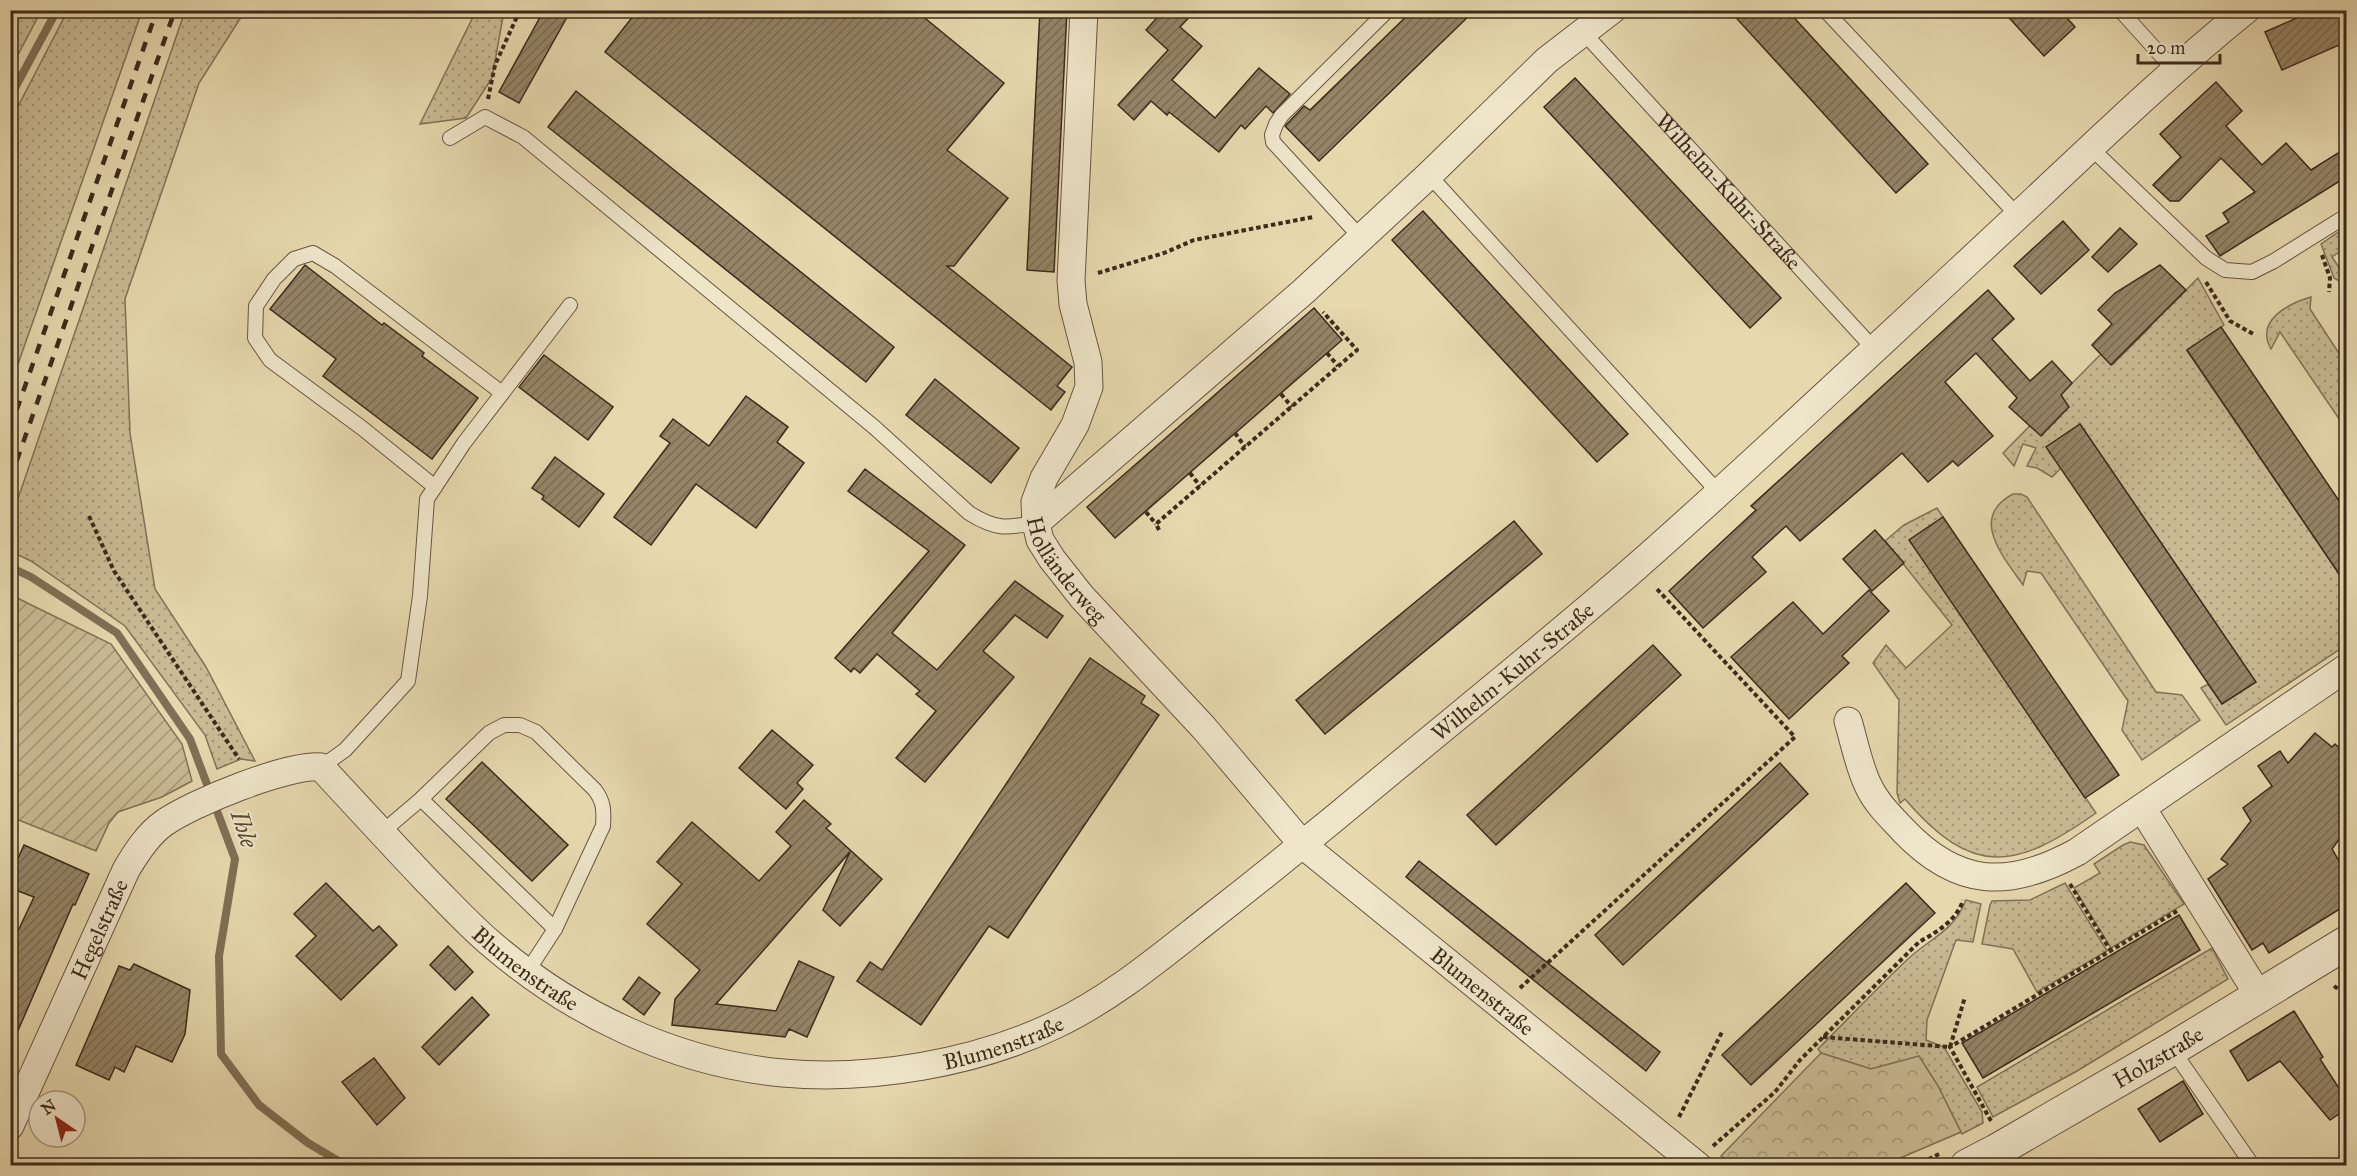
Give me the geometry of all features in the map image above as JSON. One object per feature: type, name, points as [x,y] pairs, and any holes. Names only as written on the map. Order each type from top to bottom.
[{"type":"street","name":"Holländerweg","points":[[1084,10],[1071,280],[1073,304],[1088,362],[1089,387],[1075,424],[1044,478],[1035,502],[1040,540],[1082,597],[1204,728],[1303,846]]},
{"type":"street","points":[[1036,523],[1362,239],[1547,60],[1612,10]]},
{"type":"street","name":"Wilhelm-Kuhr-Straße","points":[[1303,846],[1636,567],[2175,71],[2246,10]]},
{"type":"street","points":[[1848,721],[1863,772],[1878,803],[1922,849],[1939,862],[1971,874],[2020,876],[2038,871],[2077,852],[2346,668]]},
{"type":"street","points":[[250,783],[308,766],[321,766]]},
{"type":"street","name":"Blumenstraße","points":[[321,766],[381,833],[486,939],[526,972],[596,1016],[649,1041],[728,1064],[783,1073],[838,1074],[898,1069],[945,1062],[1010,1045],[1059,1023],[1107,995],[1168,951],[1303,846],[1668,1139],[1697,1165]]},
{"type":"street","name":"Hegelstraße","points":[[10,1126],[126,870],[138,849],[163,824],[192,807],[250,783]]},
{"type":"street","points":[[2142,808],[2259,996]]},
{"type":"street","name":"Holzstraße","points":[[1991,1152],[2172,1048],[2346,943]]},
{"type":"lane","points":[[1362,239],[1273,142],[1272,135],[1282,115],[1389,10]]},
{"type":"lane","points":[[1825,10],[2018,216]]},
{"type":"lane","points":[[2120,10],[2175,71]]},
{"type":"lane","name":"Wilhelm-Kuhr-Straße","points":[[1583,32],[1874,349]]},
{"type":"lane","points":[[450,138],[485,117],[523,137],[874,428],[969,513],[987,524],[1007,527],[1036,523]]},
{"type":"lane","points":[[2091,148],[2206,258],[2225,270],[2252,272],[2315,237],[2346,216]]},
{"type":"lane","points":[[1429,175],[1719,492]]},
{"type":"lane","points":[[435,487],[362,428],[270,360],[255,338],[256,306],[274,279],[294,260],[313,253],[335,266],[502,393]]},
{"type":"lane","points":[[321,766],[345,750],[408,681],[420,596],[427,499],[464,443],[570,305]]},
{"type":"lane","points":[[381,833],[421,800],[489,733],[504,725],[520,725],[536,732],[595,790],[602,800],[604,812],[603,826],[555,929],[526,972]]},
{"type":"lane","points":[[421,800],[555,929]]},
{"type":"lane","points":[[2172,1048],[2253,1166]]},
{"type":"path","points":[[485,117],[495,65],[520,10]]},
{"type":"path","points":[[1071,280],[1137,262],[1194,240],[1338,213]]},
{"type":"path","points":[[2315,237],[2330,278],[2329,292]]},
{"type":"path","points":[[2206,258],[2206,285],[2230,321],[2255,335]]},
{"type":"path","points":[[1156,524],[1357,350],[1304,291]]},
{"type":"path","points":[[1327,353],[1338,366]]},
{"type":"path","points":[[1281,394],[1292,406]]},
{"type":"path","points":[[1235,433],[1245,447]]},
{"type":"path","points":[[1190,473],[1200,486]]},
{"type":"path","points":[[1146,512],[1159,530]]},
{"type":"path","points":[[89,516],[114,571],[250,783]]},
{"type":"path","points":[[1500,1006],[1795,737],[1636,567]]},
{"type":"path","points":[[1697,1165],[1708,1150],[1774,1092],[1800,1060],[1919,942],[1938,931],[1957,913],[1971,874]]},
{"type":"path","points":[[2066,878],[2110,950]]},
{"type":"path","points":[[1823,1037],[1950,1047],[2179,910]]},
{"type":"path","points":[[2331,984],[2346,995]]},
{"type":"path","points":[[1965,997],[1950,1047],[1991,1152]]},
{"type":"path","points":[[1668,1139],[1722,1032]]},
{"type":"green space","points":[[68,10],[142,11],[11,384],[11,120]]},
{"type":"green space","points":[[10,11],[41,11],[11,68]]},
{"type":"green space","points":[[185,11],[245,11],[199,83],[125,299],[130,433],[155,589],[206,667],[255,761],[241,759],[217,769],[205,735],[125,626],[31,561],[10,551],[11,519]]},
{"type":"green space","points":[[476,11],[504,11],[492,78],[466,118],[420,124]]},
{"type":"green space","points":[[2346,227],[2346,247],[2332,257],[2346,278],[2341,282],[2334,278],[2321,244]]},
{"type":"green space","points":[[2198,278],[2224,325],[2187,351],[2346,584],[2346,645],[2226,725],[2201,688],[2208,684],[2222,704],[2255,681],[2080,424],[2047,447],[2061,468],[2052,477],[2037,468],[2027,466],[2036,448],[2023,444],[2014,466],[2003,453],[2101,354],[2112,365],[2149,328],[2159,296],[2170,306]]},
{"type":"green space","points":[[2311,297],[2310,309],[2346,364],[2346,429],[2280,332],[2271,349],[2267,339],[2270,322],[2276,315],[2292,304]]},
{"type":"green space","points":[[2013,494],[2027,497],[2156,692],[2182,695],[2200,720],[2142,760],[2122,730],[2128,701],[2041,573],[2027,571],[2023,585],[1994,538],[1991,526],[1993,514],[2000,504]]},
{"type":"green space","points":[[1937,508],[1943,517],[1910,540],[2096,813],[2042,846],[2018,854],[1996,857],[1974,853],[1952,843],[1929,825],[1905,799],[1900,803],[1897,793],[1899,700],[1873,663],[1886,645],[1906,668],[1952,625],[1885,541],[1904,525]]},
{"type":"green space","points":[[11,595],[111,644],[182,744],[192,781],[162,797],[118,812],[109,823],[96,851],[11,817]]},
{"type":"green space","points":[[2130,842],[2144,845],[2184,904],[2111,948],[2074,888],[2100,873],[2094,864]]},
{"type":"green space","points":[[2065,883],[2107,951],[2037,992],[2013,949],[1982,944],[1990,905],[1992,901],[2030,900]]},
{"type":"green space","points":[[1966,900],[1981,904],[1973,942],[1956,940],[1927,1020],[1926,1040],[1944,1047],[1982,1112],[1983,1123],[1962,1134],[1938,1086],[1919,1056],[1871,1069],[1821,1053],[1818,1049],[1909,958],[1949,926],[1961,911]]},
{"type":"green space","points":[[2212,948],[2228,979],[2077,1071],[1993,1117],[1977,1087]]},
{"type":"green space","points":[[1821,1053],[1871,1069],[1919,1056],[1938,1086],[1961,1132],[1884,1165],[1734,1165],[1721,1156]]},
{"type":"building","points":[[544,10],[571,10],[519,103],[499,92]]},
{"type":"building","points":[[638,10],[915,10],[1004,83],[947,150],[1008,198],[954,266],[947,266],[1072,367],[1057,386],[1065,392],[1051,410],[605,52]]},
{"type":"building","points":[[1040,10],[1067,10],[1054,272],[1027,270]]},
{"type":"building","points":[[1164,10],[1196,10],[1180,27],[1202,46],[1172,80],[1215,118],[1259,68],[1290,94],[1273,113],[1266,106],[1245,129],[1241,125],[1219,152],[1169,112],[1167,115],[1151,101],[1134,120],[1118,105],[1168,50],[1146,30]]},
{"type":"building","points":[[1413,10],[1475,10],[1319,161],[1285,126],[1304,106],[1310,110]]},
{"type":"building","points":[[1729,10],[1787,10],[1928,164],[1896,193]]},
{"type":"building","points":[[2002,10],[2060,10],[2075,27],[2044,56]]},
{"type":"building","points":[[2315,10],[2346,10],[2346,42],[2282,70],[2265,32]]},
{"type":"building","points":[[1575,78],[1781,298],[1750,328],[1544,107]]},
{"type":"building","points":[[2216,82],[2242,111],[2226,126],[2262,165],[2286,143],[2311,170],[2346,148],[2346,177],[2220,256],[2206,236],[2229,222],[2223,213],[2255,192],[2221,158],[2179,201],[2170,201],[2153,185],[2181,157],[2160,134]]},
{"type":"building","points":[[576,91],[894,347],[866,382],[548,127]]},
{"type":"building","points":[[1423,211],[1628,434],[1597,462],[1392,240]]},
{"type":"building","points":[[2063,221],[2089,250],[2041,294],[2014,266]]},
{"type":"building","points":[[2120,228],[2137,244],[2108,272],[2092,257]]},
{"type":"building","points":[[305,265],[382,325],[384,323],[424,353],[422,356],[478,398],[432,459],[323,376],[336,359],[270,309]]},
{"type":"building","points":[[2160,265],[2186,290],[2111,365],[2092,345],[2112,324],[2098,310],[2115,293]]},
{"type":"building","points":[[1988,290],[2014,319],[1992,339],[2030,381],[2052,361],[2072,383],[2061,395],[2069,407],[2041,436],[2009,407],[2017,398],[1976,353],[1945,382],[1993,436],[1958,466],[1953,461],[1928,482],[1902,453],[1800,541],[1786,526],[1752,557],[1766,572],[1703,628],[1669,591],[1756,510],[1751,506]]},
{"type":"building","points":[[1314,308],[1342,340],[1115,538],[1087,507]]},
{"type":"building","points":[[2221,327],[2346,511],[2346,584],[2187,350]]},
{"type":"building","points":[[544,355],[613,407],[588,440],[519,387]]},
{"type":"building","points":[[935,379],[1019,448],[991,483],[906,415]]},
{"type":"building","points":[[746,396],[788,427],[777,442],[804,463],[756,528],[696,484],[651,545],[614,517],[670,443],[660,436],[673,419],[709,446]]},
{"type":"building","points":[[2080,424],[2256,682],[2222,704],[2046,447]]},
{"type":"building","points":[[555,457],[604,494],[579,527],[542,499],[544,496],[532,488]]},
{"type":"building","points":[[865,469],[965,545],[892,633],[937,670],[1015,581],[1063,616],[1047,638],[1015,615],[983,651],[1014,677],[925,782],[896,758],[936,711],[916,694],[920,691],[877,654],[860,673],[854,668],[851,672],[835,658],[929,551],[848,491]]},
{"type":"building","points":[[1943,517],[2119,775],[2085,798],[1909,540]]},
{"type":"building","points":[[1514,521],[1542,554],[1325,734],[1296,700]]},
{"type":"building","points":[[1875,530],[1904,563],[1872,591],[1843,559]]},
{"type":"building","points":[[1869,590],[1889,611],[1842,656],[1849,663],[1789,719],[1731,657],[1793,602],[1823,634]]},
{"type":"building","points":[[1653,645],[1681,675],[1496,845],[1467,815]]},
{"type":"building","points":[[1090,658],[1145,696],[1141,703],[1159,715],[1008,938],[989,926],[921,1025],[857,981],[870,962],[882,970]]},
{"type":"building","points":[[772,730],[813,765],[797,783],[803,789],[786,809],[739,768]]},
{"type":"building","points":[[2315,733],[2332,747],[2335,744],[2346,754],[2346,830],[2332,849],[2346,873],[2346,905],[2269,953],[2263,943],[2252,950],[2208,879],[2228,864],[2221,859],[2251,821],[2243,808],[2272,786],[2258,766],[2280,751],[2288,763]]},
{"type":"building","points":[[482,762],[568,845],[532,881],[446,799]]},
{"type":"building","points":[[1780,763],[1808,794],[1623,965],[1595,935]]},
{"type":"building","points":[[804,800],[831,824],[826,828],[882,879],[840,926],[823,910],[850,852],[716,1004],[776,1011],[799,961],[834,977],[807,1037],[789,1029],[785,1037],[672,1025],[675,999],[700,970],[647,924],[682,884],[657,862],[692,822],[759,881],[791,846],[776,832]]},
{"type":"building","points":[[24,845],[89,874],[75,905],[73,904],[10,1049],[10,948],[34,897],[10,888],[10,860],[16,863]]},
{"type":"building","points":[[1419,861],[1660,1052],[1646,1071],[1406,877]]},
{"type":"building","points":[[326,883],[373,931],[379,926],[397,945],[341,1000],[296,956],[316,936],[294,914]]},
{"type":"building","points":[[1906,883],[1935,913],[1751,1085],[1722,1055]]},
{"type":"building","points":[[2179,915],[2200,950],[1983,1078],[1962,1043]]},
{"type":"building","points":[[448,946],[473,972],[455,990],[430,965]]},
{"type":"building","points":[[134,964],[190,990],[185,1034],[172,1062],[136,1046],[124,1072],[115,1067],[109,1080],[76,1065],[119,966],[130,970]]},
{"type":"building","points":[[639,977],[660,993],[644,1015],[623,999]]},
{"type":"building","points":[[472,997],[489,1015],[439,1065],[422,1047]]},
{"type":"building","points":[[2294,1011],[2323,1057],[2320,1059],[2346,1099],[2346,1109],[2330,1120],[2280,1061],[2248,1081],[2230,1051]]},
{"type":"building","points":[[374,1058],[405,1098],[377,1125],[342,1082]]},
{"type":"building","points":[[2183,1081],[2203,1114],[2160,1142],[2138,1109]]},
{"type":"waterway","name":"Ihle","points":[[10,97],[57,10]]},
{"type":"waterway","name":"Ihle","points":[[10,567],[31,577],[117,633],[190,739],[235,859],[219,956],[221,1054],[259,1105],[308,1143],[347,1166]]},
{"type":"railway","points":[[10,429],[157,10]]},
{"type":"railway","points":[[10,480],[175,10]]}]
